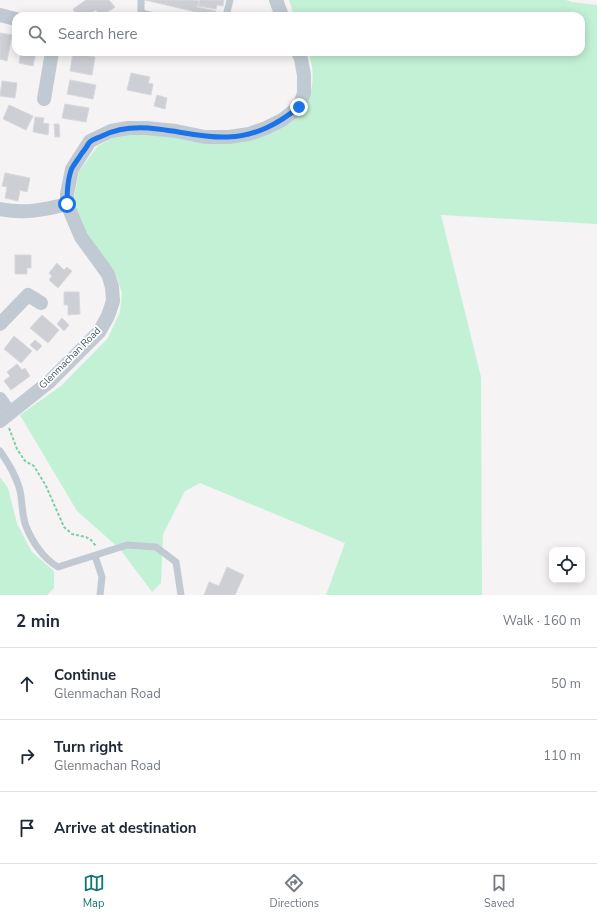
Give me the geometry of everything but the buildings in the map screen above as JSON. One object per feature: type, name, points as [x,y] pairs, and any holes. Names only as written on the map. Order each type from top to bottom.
[{"type":"street","points":[[276,0],[280,12]]},
{"type":"street","points":[[0,15],[12,17]]},
{"type":"street","points":[[44,99],[51,56]]},
{"type":"street","points":[[0,209],[13,212],[38,211],[67,204],[67,194],[72,169],[90,141],[111,132],[128,128],[146,128],[176,131],[205,137],[229,137],[249,134],[282,120],[299,107],[304,93],[304,75],[300,56]]},
{"type":"street","name":"Glenmachan Road","points":[[4,418],[49,382],[99,332],[108,316],[113,301],[112,287],[108,274],[82,237],[67,204]]},
{"type":"street","points":[[0,324],[28,295],[41,303]]},
{"type":"street","points":[[0,399],[4,418]]},
{"type":"lane","points":[[141,0],[141,12]]},
{"type":"lane","points":[[227,12],[230,0]]},
{"type":"lane","points":[[0,451],[19,486],[26,526],[40,550],[50,562],[58,567],[127,545],[156,547],[176,562],[181,595]]},
{"type":"lane","points":[[0,462],[10,467]]},
{"type":"lane","points":[[98,555],[102,577],[100,595]]},
{"type":"path","points":[[4,418],[10,429],[17,449],[25,461],[34,466],[46,486],[64,527],[72,534],[86,537],[91,540],[98,555]]},
{"type":"green space","points":[[289,0],[566,0],[597,5],[597,224],[441,215],[481,377],[482,595],[326,595],[345,543],[200,483],[185,491],[163,534],[161,583],[152,592],[120,549],[77,511],[20,415],[61,386],[108,338],[120,312],[122,293],[114,270],[85,235],[73,203],[79,171],[98,146],[120,134],[140,131],[206,142],[305,110],[312,88],[313,74],[309,56],[585,56],[585,12],[293,12]]},
{"type":"green space","points":[[0,477],[8,488],[17,524],[32,552],[54,571],[54,588],[47,595],[0,595]]},
{"type":"route","points":[[67,204],[67,194],[72,169],[90,141],[111,132],[128,128],[146,128],[176,131],[205,137],[229,137],[249,134],[266,128],[282,120],[299,107]]}]
